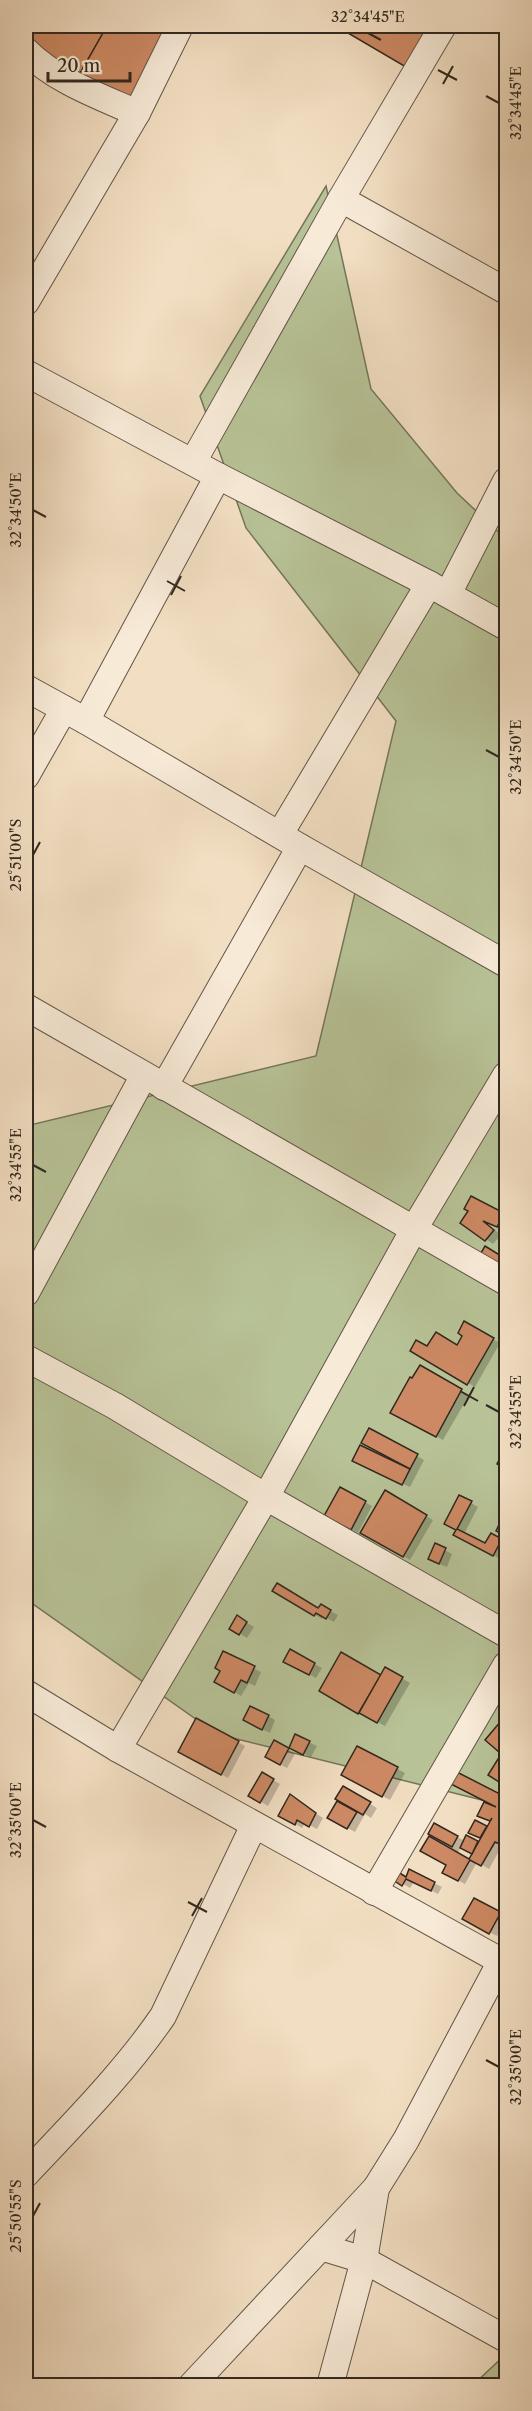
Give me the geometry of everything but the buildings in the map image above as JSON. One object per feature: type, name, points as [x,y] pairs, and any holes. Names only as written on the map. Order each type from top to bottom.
[{"type":"street","points":[[26,302],[137,113],[180,26]]},
{"type":"street","points":[[193,462],[341,199],[443,26]]},
{"type":"street","points":[[26,51],[39,64],[74,84],[137,113]]},
{"type":"street","points":[[341,199],[507,291]]},
{"type":"street","points":[[26,373],[218,476],[439,589],[507,627]]},
{"type":"street","points":[[26,776],[75,715],[218,476]]},
{"type":"street","points":[[26,1293],[154,1081],[290,841],[439,589],[507,481]]},
{"type":"street","points":[[26,688],[507,964]]},
{"type":"street","points":[[26,1007],[507,1282]]},
{"type":"street","points":[[118,1749],[266,1497],[414,1229],[507,1075]]},
{"type":"street","points":[[26,1358],[115,1406],[266,1497],[507,1634]]},
{"type":"street","points":[[375,1892],[507,1665]]},
{"type":"street","points":[[26,1693],[118,1749],[504,1962],[406,2140],[376,2188],[191,2385]]},
{"type":"street","points":[[26,2174],[79,2117],[148,2037],[163,2016],[254,1825]]},
{"type":"street","points":[[330,2385],[364,2260],[376,2188]]},
{"type":"street","points":[[321,2247],[364,2260],[507,2339]]},
{"type":"green space","points":[[326,186],[371,389],[457,493],[506,539],[506,1806],[217,1734],[26,1599],[26,1126],[316,1056],[396,721],[246,528],[200,396]]},
{"type":"green space","points":[[506,2354],[506,2385],[473,2385]]}]
